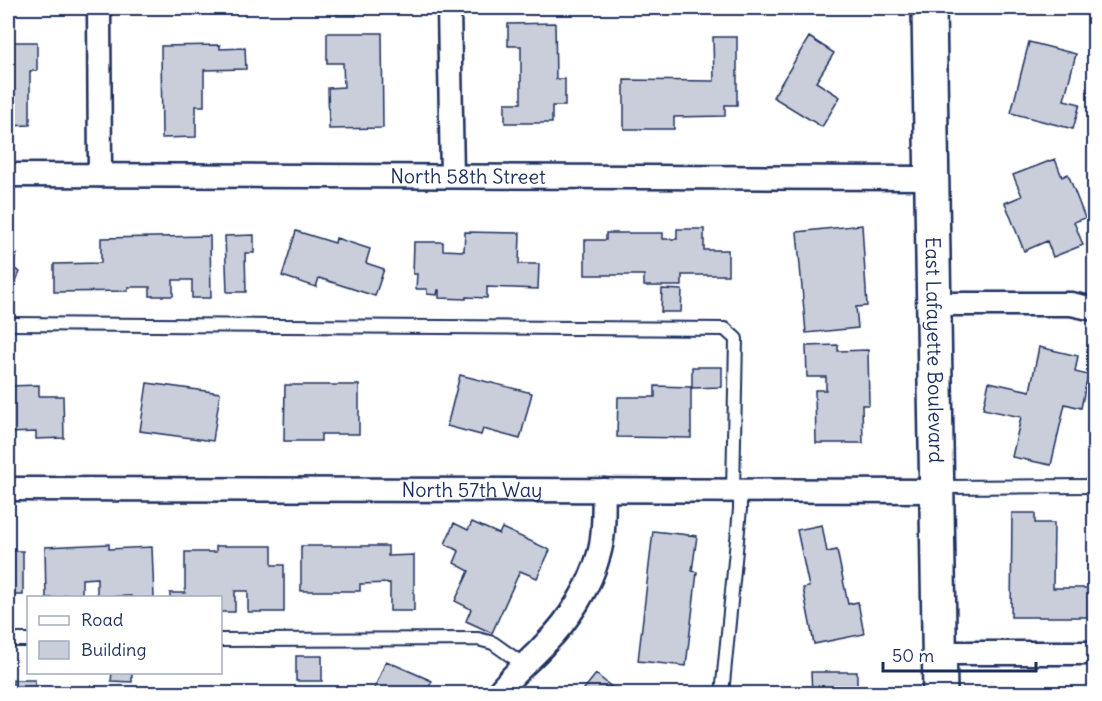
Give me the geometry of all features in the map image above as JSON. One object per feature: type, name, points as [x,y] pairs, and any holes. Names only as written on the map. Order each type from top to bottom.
[{"type":"street","points":[[99,8],[100,175]]},
{"type":"street","points":[[449,8],[452,176]]},
{"type":"street","name":"East Lafayette Boulevard","points":[[929,8],[940,693]]},
{"type":"street","name":"North 58th Street","points":[[8,175],[931,178]]},
{"type":"street","points":[[933,303],[1071,303],[1095,309]]},
{"type":"street","name":"North 57th Way","points":[[8,489],[737,491],[936,489]]},
{"type":"street","points":[[497,693],[546,644],[580,600],[600,554],[604,490]]},
{"type":"street","points":[[939,653],[1095,652]]},
{"type":"lane","points":[[8,324],[725,329],[736,339],[737,491],[740,509],[722,693]]},
{"type":"lane","points":[[936,489],[1095,486]]},
{"type":"lane","points":[[222,640],[477,639],[493,643],[524,664]]},
{"type":"lane","points":[[8,640],[27,640]]},
{"type":"building","points":[[8,8],[34,8],[34,10],[8,10]]},
{"type":"building","points":[[337,8],[356,8],[356,16],[337,16]]},
{"type":"building","points":[[1023,8],[1062,8],[1062,12],[1023,12]]},
{"type":"building","points":[[555,23],[556,79],[565,79],[565,106],[552,106],[552,123],[505,123],[505,103],[521,103],[521,46],[508,46],[508,24]]},
{"type":"building","points":[[327,33],[382,33],[383,128],[329,129],[328,88],[344,87],[343,63],[327,63]]},
{"type":"building","points":[[713,37],[737,37],[737,105],[725,105],[725,116],[674,117],[674,129],[624,129],[624,80],[714,81]]},
{"type":"building","points":[[809,37],[834,53],[816,82],[840,97],[822,127],[773,97]]},
{"type":"building","points":[[8,42],[37,42],[37,71],[30,71],[30,125],[8,126]]},
{"type":"building","points":[[1029,42],[1076,54],[1064,100],[1080,104],[1073,129],[1011,113]]},
{"type":"building","points":[[220,45],[220,49],[245,48],[246,69],[204,70],[204,106],[196,106],[196,137],[162,138],[161,46]]},
{"type":"building","points":[[1055,159],[1062,177],[1068,174],[1085,218],[1074,222],[1083,245],[1053,257],[1047,241],[1024,251],[1005,203],[1022,196],[1013,175]]},
{"type":"building","points":[[862,225],[867,306],[856,307],[858,328],[806,333],[797,232]]},
{"type":"building","points":[[677,229],[704,229],[704,250],[728,250],[728,275],[682,275],[682,286],[644,286],[644,275],[585,275],[585,240],[606,240],[606,233],[663,233],[663,239],[677,239]]},
{"type":"building","points":[[296,231],[335,243],[336,238],[370,249],[366,263],[384,269],[375,296],[319,278],[316,287],[282,276]]},
{"type":"building","points":[[465,232],[520,233],[519,264],[539,264],[538,289],[487,287],[487,298],[466,297],[466,299],[439,298],[439,290],[437,295],[427,294],[427,289],[416,289],[417,274],[413,274],[414,242],[443,242],[443,250],[464,251]]},
{"type":"building","points":[[254,235],[254,253],[245,253],[246,292],[227,292],[225,236]]},
{"type":"building","points":[[210,236],[211,298],[192,298],[192,280],[173,280],[173,296],[150,296],[150,287],[128,287],[128,291],[54,292],[54,264],[101,263],[101,238]]},
{"type":"building","points":[[8,249],[17,254],[11,267],[20,272],[13,287],[8,286]]},
{"type":"building","points":[[662,289],[682,290],[681,312],[661,312]]},
{"type":"building","points":[[838,345],[838,351],[868,350],[869,405],[862,405],[863,443],[816,443],[815,390],[826,390],[826,377],[807,377],[806,346]]},
{"type":"building","points":[[1039,347],[1078,356],[1075,372],[1088,375],[1081,408],[1065,404],[1051,465],[1012,457],[1021,417],[983,409],[989,382],[1030,391]]},
{"type":"building","points":[[692,367],[722,367],[722,387],[692,388]]},
{"type":"building","points":[[8,373],[9,386],[39,385],[39,396],[63,396],[64,438],[36,439],[36,432],[8,433]]},
{"type":"building","points":[[460,375],[532,393],[520,439],[483,429],[481,435],[447,426]]},
{"type":"building","points":[[147,383],[220,393],[213,441],[140,431]]},
{"type":"building","points":[[285,385],[359,385],[359,434],[321,434],[321,441],[284,441]]},
{"type":"building","points":[[655,386],[691,387],[691,438],[617,437],[618,397],[655,397]]},
{"type":"building","points":[[1012,513],[1035,513],[1035,523],[1054,523],[1053,588],[1094,588],[1094,617],[1011,617]]},
{"type":"building","points":[[472,522],[499,534],[502,528],[550,550],[537,578],[520,571],[492,633],[466,621],[471,609],[455,601],[469,571],[454,563],[459,551],[445,544],[454,523],[468,530]]},
{"type":"building","points":[[822,525],[827,552],[837,550],[848,604],[858,602],[864,634],[814,644],[803,588],[809,587],[797,530]]},
{"type":"building","points":[[653,531],[697,536],[692,571],[697,572],[686,666],[638,661]]},
{"type":"building","points":[[109,544],[109,549],[152,547],[154,596],[97,596],[97,578],[82,579],[82,594],[46,596],[45,547]]},
{"type":"building","points":[[216,546],[272,546],[272,565],[284,565],[284,612],[248,612],[248,591],[235,591],[235,612],[222,612],[222,596],[170,596],[170,593],[185,593],[185,552],[216,552]]},
{"type":"building","points":[[301,546],[388,546],[388,556],[414,555],[414,611],[390,611],[390,583],[360,584],[360,591],[301,591]]},
{"type":"building","points":[[8,551],[23,551],[23,595],[8,595]]},
{"type":"building","points":[[296,656],[322,656],[322,681],[296,681]]},
{"type":"building","points":[[386,661],[432,681],[426,694],[372,694]]},
{"type":"building","points":[[811,672],[857,672],[857,694],[812,694]]},
{"type":"building","points":[[112,674],[132,674],[132,682],[111,681]]},
{"type":"building","points":[[596,674],[620,694],[580,694]]},
{"type":"building","points":[[13,680],[35,680],[35,694],[13,694]]},
{"type":"building","points":[[300,691],[301,694],[230,694]]}]
